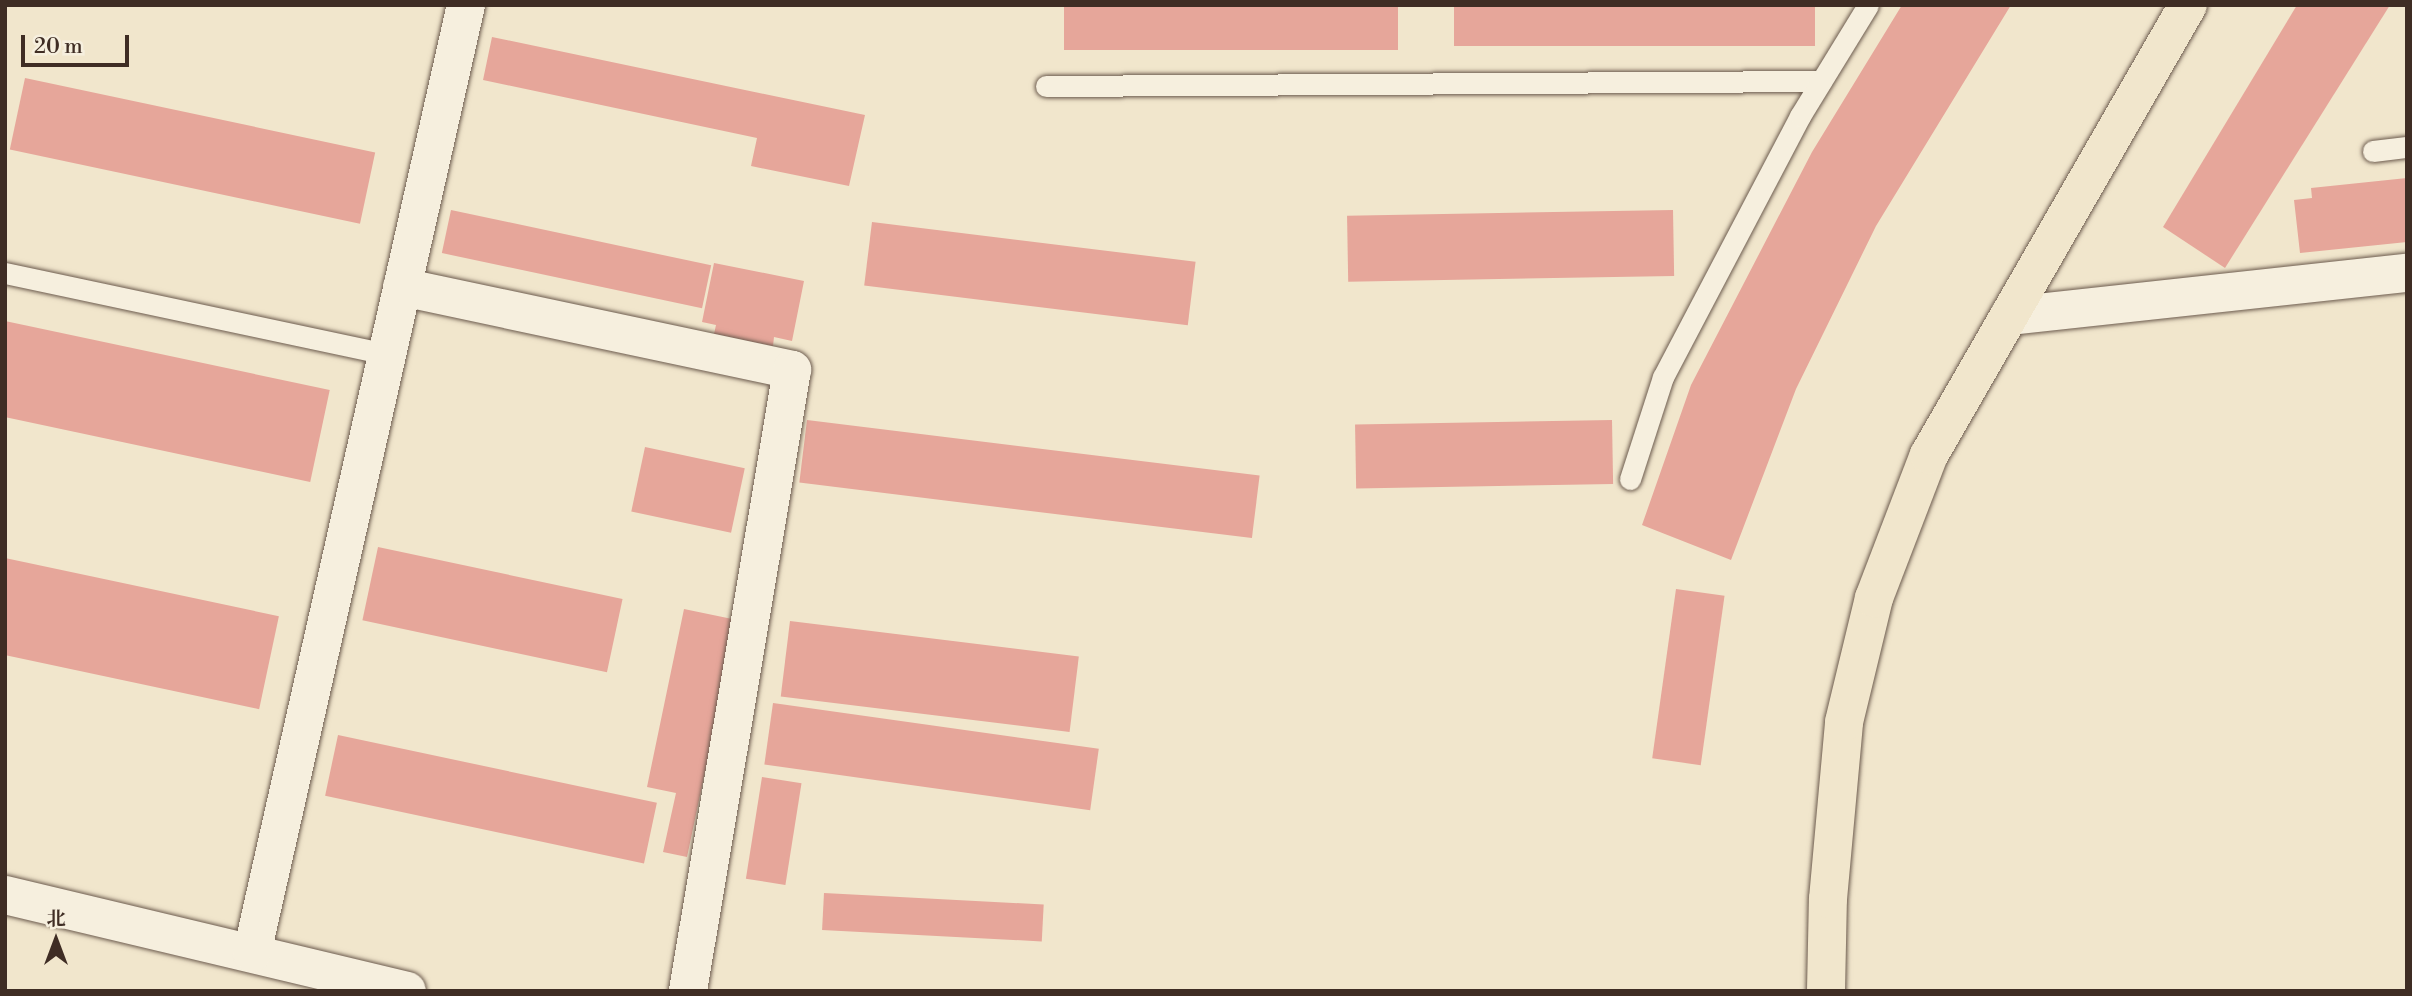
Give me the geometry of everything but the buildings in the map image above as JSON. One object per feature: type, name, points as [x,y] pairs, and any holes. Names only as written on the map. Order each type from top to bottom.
[{"type":"main road","points":[[1826,991],[1828,899],[1844,722],[1874,598],[1929,455],[2188,5]]},
{"type":"street","points":[[252,953],[466,5]]},
{"type":"street","points":[[2009,316],[2407,273]]},
{"type":"street","points":[[402,288],[792,370],[688,991]]},
{"type":"street","points":[[5,895],[407,991]]},
{"type":"lane","points":[[1630,479],[1663,377],[1821,81],[1868,5]]},
{"type":"lane","points":[[1046,86],[1821,81]]},
{"type":"lane","points":[[2373,151],[2407,148]]},
{"type":"lane","points":[[5,273],[387,354]]}]
